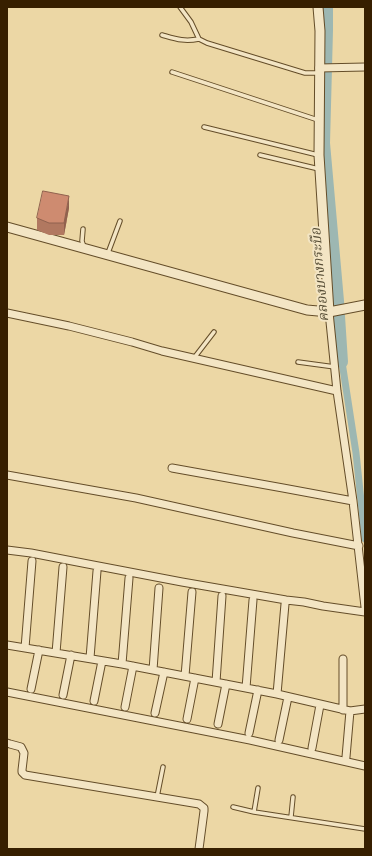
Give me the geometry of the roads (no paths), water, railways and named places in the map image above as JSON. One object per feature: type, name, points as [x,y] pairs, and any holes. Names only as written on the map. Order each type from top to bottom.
[{"type":"street","points":[[318,7],[320,31],[319,155],[330,312],[337,391],[359,546],[365,607]]},
{"type":"street","points":[[320,70],[334,67],[365,67]]},
{"type":"street","points":[[7,227],[307,310],[330,312],[365,305]]},
{"type":"street","points":[[7,313],[70,326],[116,337],[162,351],[337,391]]},
{"type":"street","points":[[172,468],[353,501]]},
{"type":"street","points":[[7,475],[136,498],[359,546]]},
{"type":"street","points":[[7,550],[31,553],[182,582],[365,612]]},
{"type":"street","points":[[26,648],[32,561]]},
{"type":"street","points":[[56,653],[63,567]]},
{"type":"street","points":[[90,658],[98,571]]},
{"type":"street","points":[[122,664],[129,578]]},
{"type":"street","points":[[153,670],[160,588]]},
{"type":"street","points":[[185,676],[192,592]]},
{"type":"street","points":[[216,682],[222,596]]},
{"type":"street","points":[[246,688],[254,600]]},
{"type":"street","points":[[277,694],[285,604]]},
{"type":"street","points":[[7,645],[134,666],[258,690],[346,710],[365,709]]},
{"type":"street","points":[[31,689],[39,650]]},
{"type":"street","points":[[63,695],[71,655]]},
{"type":"street","points":[[343,659],[346,710],[346,758]]},
{"type":"street","points":[[94,701],[102,661]]},
{"type":"street","points":[[125,707],[134,666]]},
{"type":"street","points":[[155,713],[164,672]]},
{"type":"street","points":[[187,719],[195,678]]},
{"type":"street","points":[[218,724],[226,684]]},
{"type":"street","points":[[249,733],[258,690]]},
{"type":"street","points":[[7,692],[250,740],[365,766]]},
{"type":"street","points":[[279,740],[288,697]]},
{"type":"street","points":[[312,748],[320,705]]},
{"type":"street","points":[[7,742],[21,746],[24,753],[22,772],[25,775],[196,803],[204,808],[198,849]]},
{"type":"lane","points":[[180,7],[191,22],[199,40]]},
{"type":"lane","points":[[162,35],[183,41],[199,40],[305,73],[320,70]]},
{"type":"lane","points":[[172,72],[319,121]]},
{"type":"lane","points":[[204,127],[319,155]]},
{"type":"lane","points":[[260,155],[320,170]]},
{"type":"lane","points":[[107,255],[120,221]]},
{"type":"lane","points":[[83,229],[82,241],[84,248]]},
{"type":"lane","points":[[194,358],[214,332]]},
{"type":"lane","points":[[298,362],[335,367]]},
{"type":"lane","points":[[157,797],[163,767]]},
{"type":"lane","points":[[254,812],[258,788]]},
{"type":"lane","points":[[291,817],[293,797]]},
{"type":"lane","points":[[233,807],[254,812],[365,829]]},
{"type":"waterway","name":"คลองบางกระบือ","points":[[327,7],[324,143],[342,362]]},
{"type":"waterway","name":"คลองบางกระบือ","points":[[342,362],[356,453],[365,539]]}]
